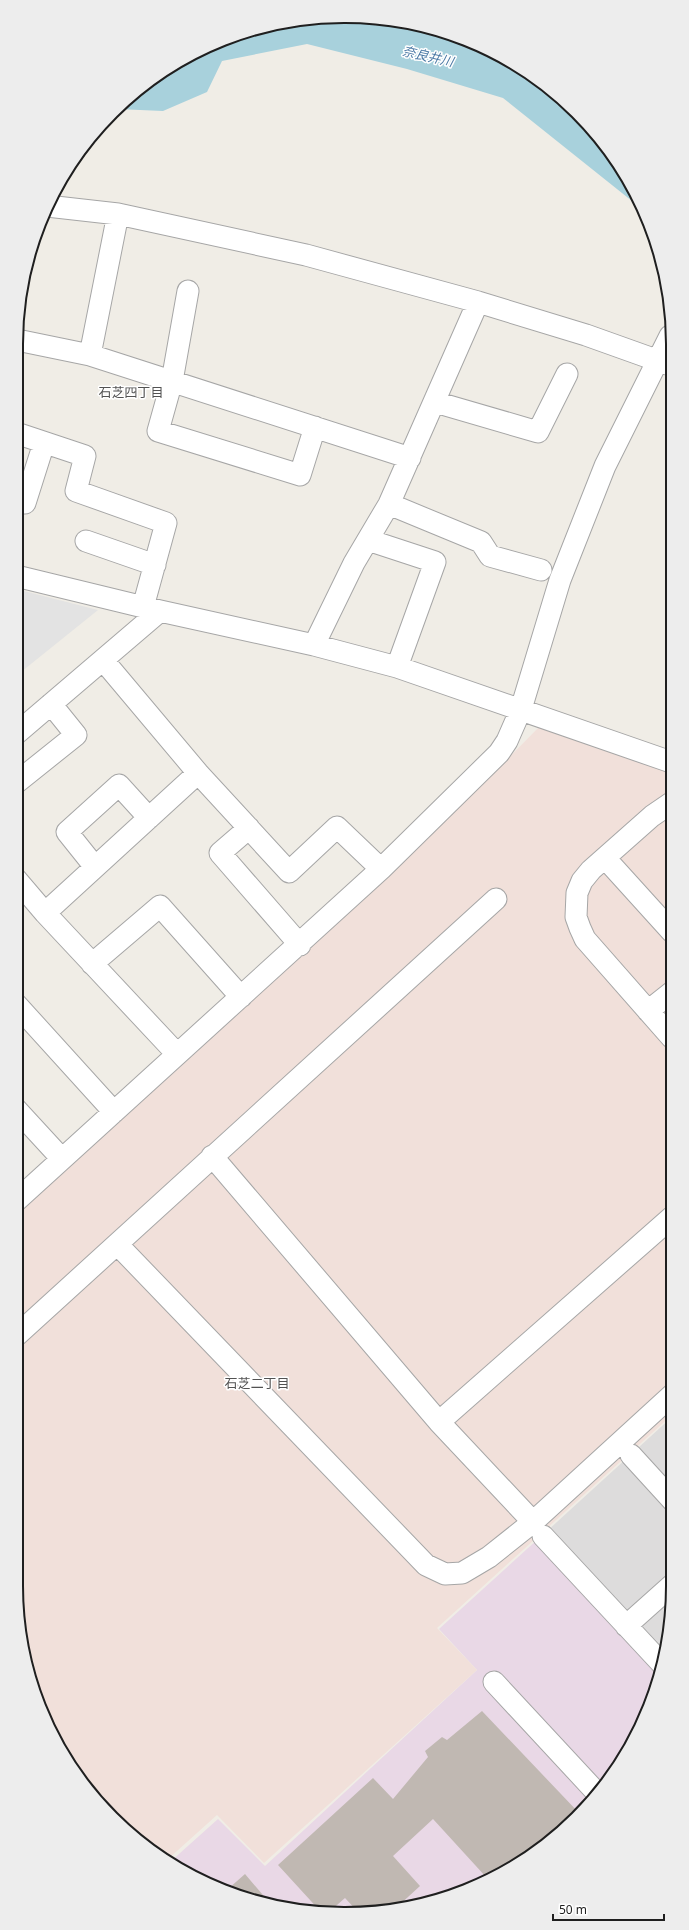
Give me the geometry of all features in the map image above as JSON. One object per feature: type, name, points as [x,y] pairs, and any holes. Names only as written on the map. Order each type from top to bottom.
[{"type":"street","points":[[23,1195],[177,1054],[300,945],[381,869],[499,753],[507,741],[521,709],[560,580],[605,466],[666,351],[586,335],[478,302],[306,255],[118,214],[54,207]]},
{"type":"street","points":[[90,355],[118,214]]},
{"type":"street","points":[[188,291],[172,382],[158,430],[300,475],[315,427]]},
{"type":"street","points":[[314,645],[354,563],[389,504],[478,302]]},
{"type":"street","points":[[23,341],[90,355],[410,458]]},
{"type":"street","points":[[435,402],[538,432],[567,374]]},
{"type":"street","points":[[23,436],[85,456],[76,491],[166,523],[155,564],[152,609],[103,660],[23,728]]},
{"type":"street","points":[[23,502],[25,503],[44,443]]},
{"type":"street","points":[[389,504],[481,542],[490,556],[541,570]]},
{"type":"street","points":[[368,540],[435,562],[397,667]]},
{"type":"street","points":[[86,541],[155,564]]},
{"type":"street","points":[[23,578],[152,609],[314,645],[397,667],[666,760]]},
{"type":"street","points":[[103,660],[198,773],[289,872],[337,828],[381,869]]},
{"type":"street","points":[[23,777],[76,735],[51,704]]},
{"type":"street","points":[[45,913],[198,773]]},
{"type":"street","points":[[95,867],[67,832],[84,816],[119,785],[149,818]]},
{"type":"street","points":[[666,806],[652,816],[605,858],[582,881],[577,892],[576,917],[585,939],[666,1031]]},
{"type":"street","points":[[249,828],[220,853],[300,945]]},
{"type":"street","points":[[605,858],[666,925]]},
{"type":"street","points":[[23,887],[92,964],[177,1054]]},
{"type":"street","points":[[23,1330],[496,899]]},
{"type":"street","points":[[92,964],[160,906],[241,997]]},
{"type":"street","points":[[648,1011],[666,997]]},
{"type":"street","points":[[23,1012],[114,1112]]},
{"type":"street","points":[[23,1117],[62,1159]]},
{"type":"street","points":[[212,1156],[439,1422],[657,1660]]},
{"type":"street","points":[[439,1422],[666,1222]]},
{"type":"street","points":[[117,1244],[426,1565],[445,1574],[462,1573],[538,1529],[666,1401]]},
{"type":"street","points":[[631,1455],[666,1493]]},
{"type":"street","points":[[626,1626],[666,1590]]},
{"type":"street","points":[[494,1682],[593,1789]]},
{"type":"shaded area","points":[[23,591],[98,610],[23,670]]},
{"type":"shaded area","points":[[541,725],[666,768],[666,1420],[437,1628],[477,1670],[264,1863],[217,1815],[171,1856],[149,1841],[117,1813],[89,1781],[77,1764],[47,1709],[29,1648],[23,1586],[23,1207],[179,1068],[488,779]]},
{"type":"shaded area","points":[[666,1422],[666,1586],[663,1627],[659,1654],[546,1532]]},
{"type":"shaded area","points":[[538,1539],[656,1665],[642,1709],[612,1764],[600,1781],[572,1813],[540,1841],[505,1864],[468,1883],[407,1901],[366,1906],[323,1906],[282,1901],[261,1896],[221,1883],[174,1858],[218,1819],[265,1866],[477,1670],[439,1629]]},
{"type":"water","name":"奈良井川","points":[[323,24],[366,24],[407,29],[468,47],[505,66],[540,89],[572,117],[600,149],[633,202],[503,98],[407,69],[307,44],[222,61],[207,92],[163,111],[126,109],[149,89],[184,66],[221,47],[241,40],[282,29]]},
{"type":"building","points":[[482,1711],[575,1809],[540,1841],[523,1853],[484,1875],[433,1819],[393,1856],[420,1886],[403,1902],[353,1907],[345,1898],[335,1907],[315,1905],[278,1865],[373,1778],[393,1799],[428,1757],[425,1751],[442,1737],[447,1740]]},
{"type":"building","points":[[245,1874],[264,1897],[241,1890],[231,1886]]},
{"type":"district","name":"石芝四丁目","points":[[131,392]]},
{"type":"district","name":"石芝二丁目","points":[[257,1383]]}]
